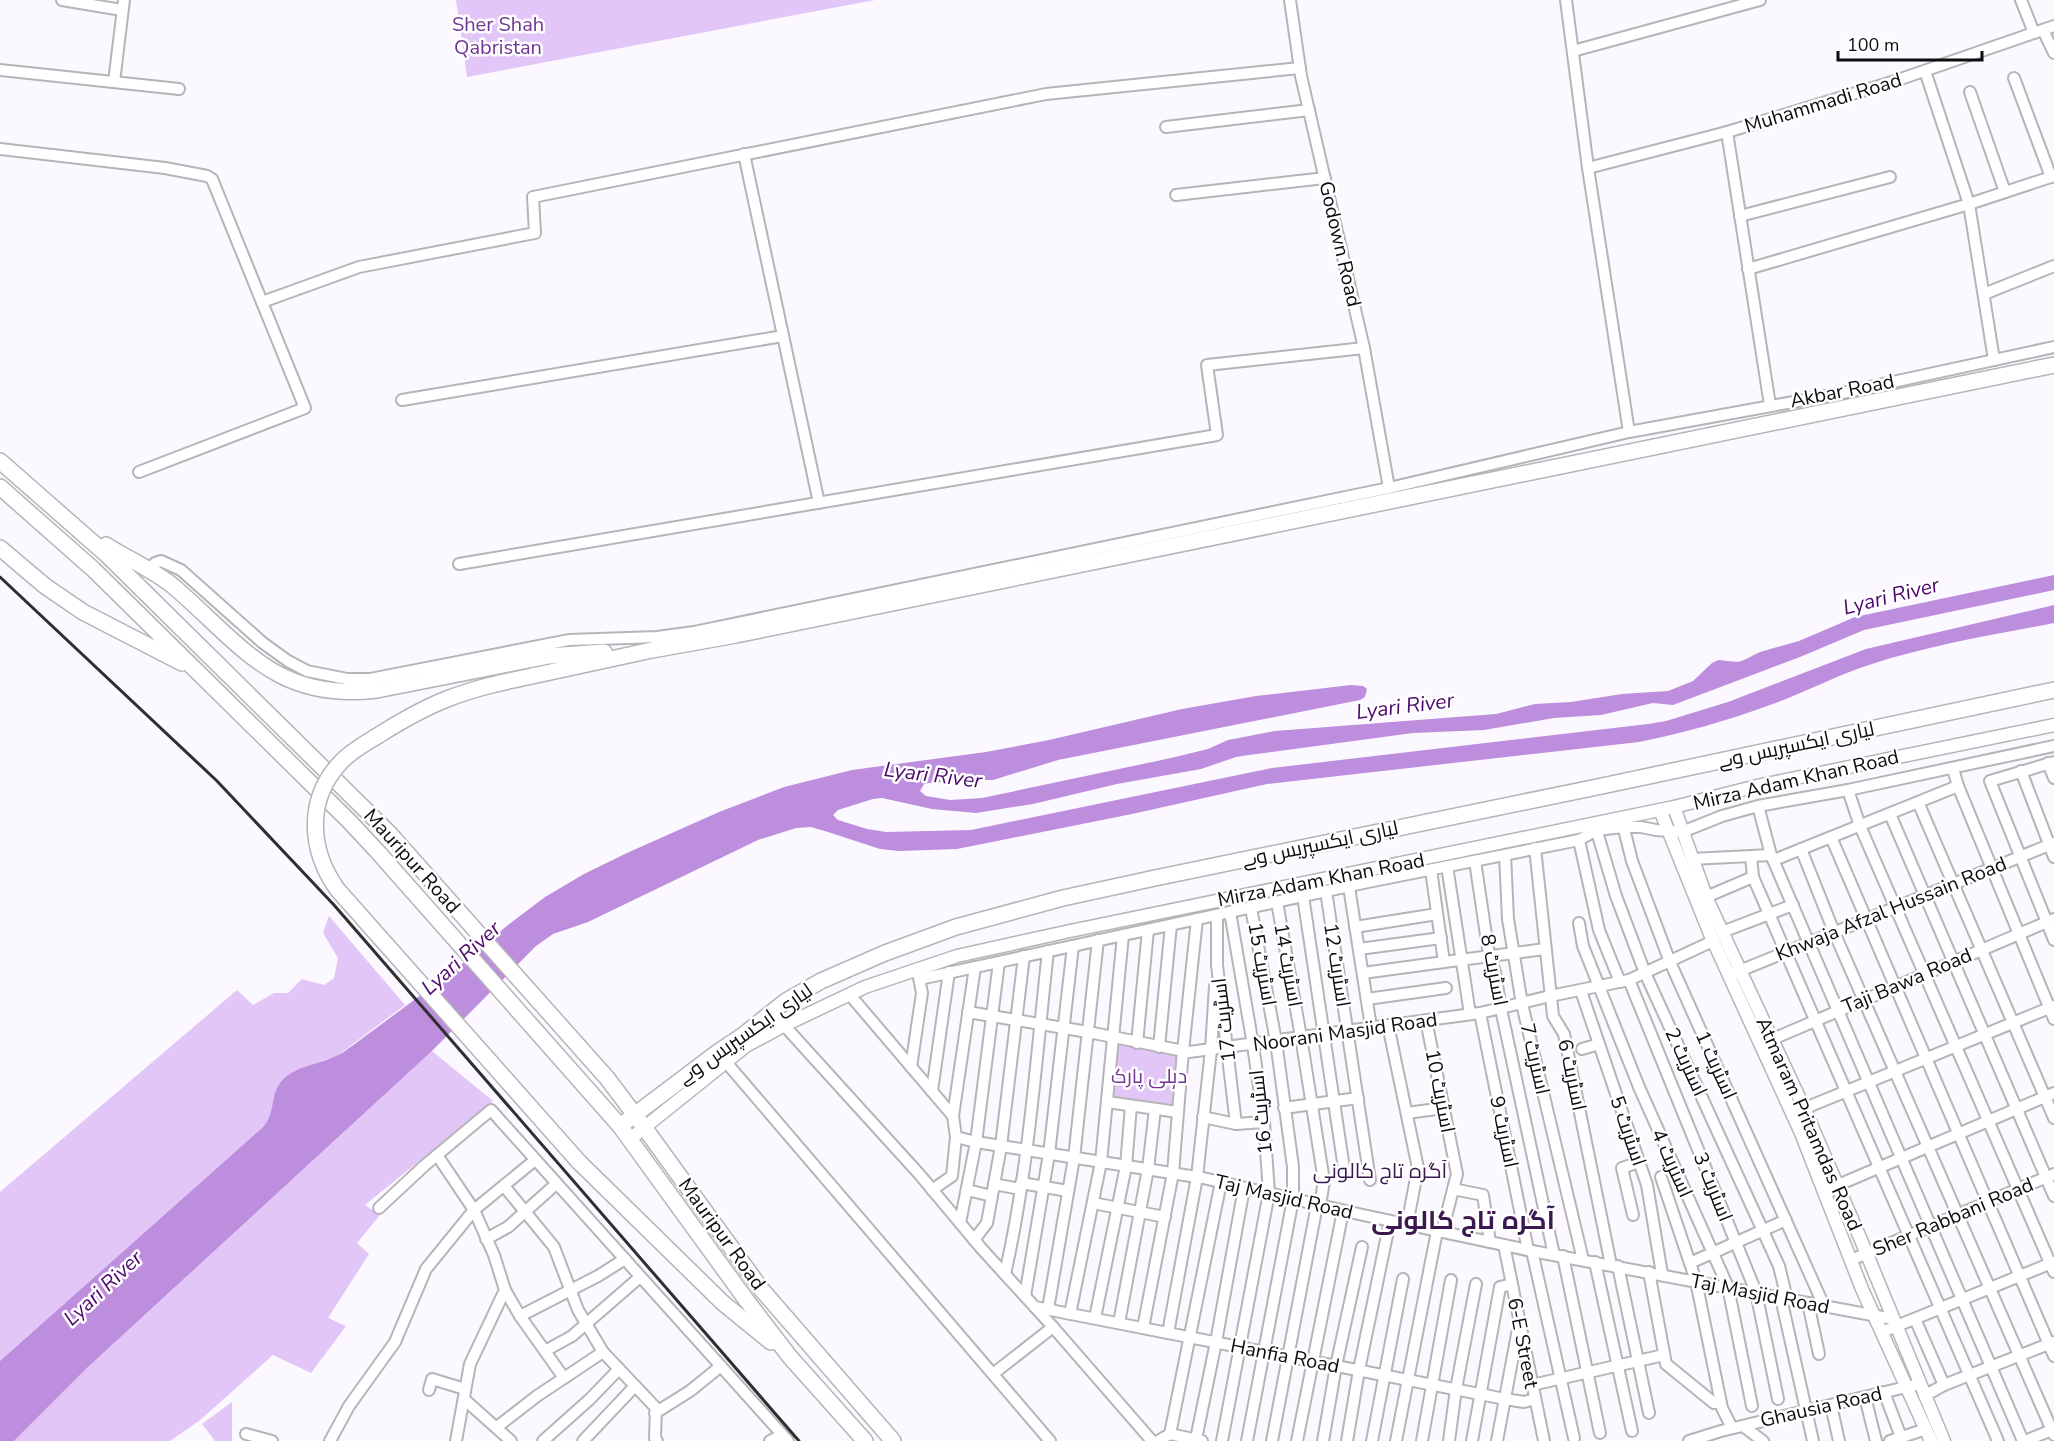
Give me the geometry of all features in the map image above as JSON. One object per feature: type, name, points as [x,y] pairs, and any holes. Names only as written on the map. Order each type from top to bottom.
[{"type":"highway","points":[[790,1357],[723,1303],[579,1162],[336,889],[321,862],[315,832],[317,809],[324,787],[341,762],[352,752],[423,709],[490,685],[652,650],[736,635],[2054,365]]},
{"type":"highway","name":"Mauripur Road","points":[[0,461],[79,528],[390,834],[607,1078],[762,1290],[893,1441]]},
{"type":"highway","name":"Mauripur Road","points":[[0,487],[93,569],[350,821],[630,1138],[790,1357],[865,1441]]},
{"type":"highway","points":[[79,528],[171,585],[256,662],[281,677],[304,686],[330,692],[352,693],[377,690],[549,656],[652,650]]},
{"type":"highway","points":[[0,548],[45,586],[83,612],[198,672]]},
{"type":"highway","name":"لیاری ایکسپریس وے","points":[[620,1126],[639,1121],[718,1052],[786,1001],[821,981],[893,950],[956,927],[1063,898],[2054,690]]},
{"type":"main road","name":"Mirza Adam Khan Road","points":[[630,1138],[639,1121],[746,1046],[849,995],[919,974],[957,956],[1479,848],[1622,823],[1660,810],[1757,786],[2054,725]]},
{"type":"main road","name":"Atmaram Pritamdas Road","points":[[1674,807],[1706,897],[1717,937]]},
{"type":"main road","name":"Atmaram Pritamdas Road","points":[[1660,810],[1798,1111],[1837,1185],[1867,1254],[1895,1323],[1917,1389],[1929,1435]]},
{"type":"main road","name":"Atmaram Pritamdas Road","points":[[1798,1111],[1824,1191],[1882,1332],[1917,1389],[1944,1441]]},
{"type":"street","points":[[62,0],[123,5],[114,82]]},
{"type":"street","name":"Godown Road","points":[[1290,0],[1300,68],[1364,348],[1389,488]]},
{"type":"street","points":[[1566,0],[1588,168],[1629,432]]},
{"type":"street","points":[[1573,51],[1760,0]]},
{"type":"street","points":[[2021,0],[2038,32],[2054,53]]},
{"type":"street","name":"Muhammadi Road","points":[[1588,168],[1727,132],[1925,71],[2054,26]]},
{"type":"street","points":[[262,302],[359,267],[535,233],[533,197],[1047,94],[1300,68]]},
{"type":"street","points":[[0,70],[179,89]]},
{"type":"street","points":[[1925,71],[1969,204],[1994,360]]},
{"type":"street","points":[[1748,269],[2053,177],[2014,78]]},
{"type":"street","points":[[1970,92],[2005,192]]},
{"type":"street","points":[[1166,127],[1309,110]]},
{"type":"street","points":[[1727,132],[1770,405]]},
{"type":"street","points":[[0,149],[165,168],[210,177],[305,408],[139,472]]},
{"type":"street","points":[[744,154],[819,503]]},
{"type":"street","points":[[1740,216],[1890,177]]},
{"type":"street","points":[[1176,195],[1325,178]]},
{"type":"street","points":[[1984,294],[2054,266]]},
{"type":"street","points":[[402,400],[783,336]]},
{"type":"street","name":"Akbar Road","points":[[149,571],[155,563],[161,561],[181,570],[263,643],[288,661],[307,670],[328,675],[370,679],[569,640],[657,637],[694,632],[1389,488],[1629,432],[1842,393],[2054,347]]},
{"type":"street","points":[[459,564],[1217,435],[1207,364],[1364,348]]},
{"type":"street","points":[[1622,823],[1669,832],[1682,832],[1722,816],[1758,806],[1953,769],[2054,746]]},
{"type":"street","points":[[2054,778],[2051,762],[1990,781],[2020,857],[2050,921],[2054,940]]},
{"type":"street","points":[[1953,769],[2019,934],[2052,1007],[2054,1019]]},
{"type":"street","points":[[2021,771],[2052,844],[2054,857]]},
{"type":"street","points":[[1691,859],[1773,857],[1801,849],[1958,786]]},
{"type":"street","points":[[1848,790],[1860,826],[2053,1266],[2019,1276],[1915,1319],[1895,1323],[1882,1332]]},
{"type":"street","points":[[1918,802],[2013,1023],[2049,1095],[2054,1118]]},
{"type":"street","points":[[1758,806],[1773,857],[1793,905],[2024,1441],[2053,1431],[1834,932],[1801,849]]},
{"type":"street","points":[[1890,814],[2016,1110],[2050,1176],[2054,1196]]},
{"type":"street","name":"اسٹریٹ 1","points":[[1622,823],[1632,861],[1670,962],[1824,1306]]},
{"type":"street","points":[[910,1067],[922,993],[919,974],[975,967],[1326,891],[1579,840],[1595,826]]},
{"type":"street","name":"اسٹریٹ 2","points":[[1595,826],[1616,896],[1646,973],[1779,1266],[1813,1441]]},
{"type":"street","points":[[1831,837],[1987,1203],[2051,1343],[2054,1356]]},
{"type":"street","name":"اسٹریٹ 3","points":[[1579,840],[1599,930],[1624,981],[1756,1292],[1778,1399]]},
{"type":"street","name":"Khwaja Afzal Hussain Road","points":[[1735,972],[2052,844]]},
{"type":"street","name":"اسٹریٹ 6","points":[[1535,848],[1553,1016],[1564,1034],[1614,1266],[1649,1413]]},
{"type":"street","name":"اسٹریٹ 7","points":[[1505,855],[1508,919],[1522,1004],[1583,1260]]},
{"type":"street","points":[[1751,856],[1753,877],[1769,915],[1998,1441]]},
{"type":"street","name":"اسٹریٹ 8","points":[[1475,861],[1489,955],[1495,972],[1501,1009],[1600,1433]]},
{"type":"street","name":"اسٹریٹ 9","points":[[1447,866],[1462,960],[1574,1438]]},
{"type":"street","points":[[1431,870],[1444,962]]},
{"type":"street","points":[[1706,897],[1753,877]]},
{"type":"street","points":[[1349,887],[1371,1027]]},
{"type":"street","name":"اسٹریٹ 12","points":[[1326,891],[1370,1180]]},
{"type":"street","points":[[1303,897],[1345,1175]]},
{"type":"street","name":"اسٹریٹ 14","points":[[1272,1441],[1287,1356],[1324,1181],[1277,902]]},
{"type":"street","name":"Noorani Masjid Road","points":[[968,1012],[1189,1052],[1253,1045],[1325,1033],[1475,1014],[1624,981],[1670,962],[1717,937],[1793,905]]},
{"type":"street","name":"اسٹریٹ 15","points":[[1247,1441],[1293,1199],[1293,1167],[1276,1041],[1251,908]]},
{"type":"street","name":"اسٹریٹ 16","points":[[1222,1441],[1269,1193],[1264,1122],[1230,912]]},
{"type":"street","name":"اسٹریٹ 17","points":[[1217,915],[1220,986],[1236,1124]]},
{"type":"street","points":[[1355,927],[1437,915]]},
{"type":"street","points":[[1143,1328],[1173,1173],[1197,919]]},
{"type":"street","name":"Taji Bawa Road","points":[[1766,1042],[2050,921]]},
{"type":"street","name":"اسٹریٹ 4","points":[[1579,923],[1583,946],[1639,1087],[1728,1287],[1752,1406]]},
{"type":"street","points":[[1159,1047],[1171,925]]},
{"type":"street","points":[[1137,1043],[1148,930]]},
{"type":"street","points":[[1070,1314],[1101,1162],[1123,935]]},
{"type":"street","points":[[1359,949],[1441,938]]},
{"type":"street","points":[[1048,1309],[1074,1158],[1098,940]]},
{"type":"street","points":[[1025,1296],[1049,1154],[1073,946]]},
{"type":"street","points":[[1363,974],[1545,948]]},
{"type":"street","points":[[1005,1274],[1013,1241],[1026,1150],[1048,951]]},
{"type":"street","points":[[974,1240],[987,1223],[1001,1146],[1024,956]]},
{"type":"street","points":[[960,1223],[976,1142],[999,962]]},
{"type":"street","points":[[932,1190],[952,1176],[956,1137],[953,1116],[975,967]]},
{"type":"street","points":[[932,1091],[949,972]]},
{"type":"street","points":[[1168,1333],[1197,1177],[1211,1050],[1215,986],[1220,986]]},
{"type":"street","points":[[1367,999],[1446,988]]},
{"type":"street","name":"اسٹریٹ 5","points":[[1581,991],[1647,1185],[1662,1274]]},
{"type":"street","points":[[849,995],[953,1116]]},
{"type":"street","points":[[1798,1111],[2052,1007]]},
{"type":"street","points":[[772,1012],[1035,1306],[1152,1441]]},
{"type":"street","name":"اسٹریٹ 10","points":[[1396,1441],[1439,1232],[1457,1174],[1426,1020]]},
{"type":"street","points":[[1388,1025],[1418,1168],[1407,1225]]},
{"type":"street","points":[[1582,1048],[1599,1044]]},
{"type":"street","points":[[725,1061],[1050,1441]]},
{"type":"street","points":[[1824,1191],[2049,1095]]},
{"type":"street","points":[[1284,1108],[1358,1098]]},
{"type":"street","points":[[1107,1102],[1178,1112]]},
{"type":"street","points":[[1095,1318],[1126,1166],[1131,1106]]},
{"type":"street","points":[[1407,1113],[1444,1108]]},
{"type":"street","points":[[1119,1323],[1149,1169],[1155,1109]]},
{"type":"street","points":[[379,1208],[491,1110],[785,1438]]},
{"type":"street","points":[[1203,1117],[1236,1124],[1264,1122]]},
{"type":"street","name":"Taj Masjid Road","points":[[956,1137],[1197,1177],[1439,1232],[1756,1292],[1875,1316],[1895,1323]]},
{"type":"street","points":[[437,1155],[474,1210],[494,1255],[505,1290],[520,1316],[564,1378]]},
{"type":"street","points":[[330,1441],[349,1406],[395,1342],[426,1269],[474,1210],[535,1160]]},
{"type":"street","points":[[1632,1215],[1622,1168],[1639,1162]]},
{"type":"street","name":"Sher Rabbani Road","points":[[1851,1260],[2050,1176]]},
{"type":"street","points":[[1661,1177],[1696,1281],[1721,1403],[1730,1432],[1758,1439]]},
{"type":"street","points":[[1170,1434],[1221,1182]]},
{"type":"street","points":[[486,1239],[508,1227],[556,1184]]},
{"type":"street","points":[[994,1184],[1068,1191]]},
{"type":"street","points":[[504,1186],[554,1247],[578,1310],[603,1352],[656,1408],[655,1438],[657,1441]]},
{"type":"street","points":[[1158,1441],[1170,1434],[1199,1440],[1244,1188]]},
{"type":"street","points":[[1453,1189],[1483,1195],[1490,1242]]},
{"type":"street","points":[[967,1190],[992,1196]]},
{"type":"street","points":[[1093,1203],[1165,1217]]},
{"type":"street","points":[[1297,1441],[1343,1211]]},
{"type":"street","points":[[1690,1263],[1786,1220]]},
{"type":"street","points":[[1347,1441],[1359,1370],[1390,1221]]},
{"type":"street","name":"6-E Street","points":[[1504,1245],[1544,1441]]},
{"type":"street","points":[[1323,1441],[1336,1366],[1362,1247]]},
{"type":"street","points":[[520,1316],[598,1276],[625,1259]]},
{"type":"street","points":[[1595,1262],[1632,1431]]},
{"type":"street","points":[[1649,1272],[1666,1364],[1714,1403],[1721,1403]]},
{"type":"street","points":[[545,1352],[572,1336],[640,1276]]},
{"type":"street","points":[[1372,1441],[1402,1279]]},
{"type":"street","points":[[1422,1441],[1451,1280]]},
{"type":"street","points":[[1449,1441],[1456,1389],[1476,1284]]},
{"type":"street","points":[[1472,1441],[1500,1287],[1512,1284]]},
{"type":"street","points":[[456,1441],[470,1364],[505,1290]]},
{"type":"street","points":[[1808,1303],[1819,1354]]},
{"type":"street","name":"Hanfia Road","points":[[1035,1306],[1505,1399],[1524,1402],[1535,1399]]},
{"type":"street","points":[[1915,1319],[1944,1385]]},
{"type":"street","points":[[1497,1441],[1519,1322]]},
{"type":"street","points":[[993,1374],[1053,1327]]},
{"type":"street","name":"Ghausia Road","points":[[1693,1440],[1865,1396],[1944,1385],[2051,1343]]},
{"type":"street","points":[[496,1427],[537,1396],[603,1352]]},
{"type":"street","points":[[1532,1385],[1664,1355]]},
{"type":"street","points":[[655,1413],[690,1391],[721,1366]]},
{"type":"street","points":[[543,1441],[591,1399],[619,1369]]},
{"type":"street","points":[[429,1390],[432,1379],[464,1394],[511,1441]]},
{"type":"street","points":[[583,1441],[635,1386]]},
{"type":"street","points":[[1884,1392],[1895,1439],[1929,1435]]},
{"type":"street","points":[[1865,1396],[1876,1441]]},
{"type":"street","points":[[1831,1405],[1839,1441]]},
{"type":"street","points":[[246,1434],[272,1441]]},
{"type":"street","points":[[770,1441],[785,1438]]},
{"type":"green space","name":"Sher Shah Qabristan","points":[[456,0],[875,0],[467,77]]},
{"type":"green space","points":[[329,916],[405,1005],[337,1056],[303,1068],[263,1127],[0,1361],[0,1192],[237,990],[253,1005],[274,993],[288,993],[302,979],[324,985],[334,978],[338,958],[323,933]]},
{"type":"green space","name":"دہلی پارک","points":[[1113,1038],[1183,1051],[1177,1113],[1107,1102]]},
{"type":"green space","points":[[432,1051],[493,1101],[365,1205],[380,1215],[357,1243],[369,1254],[328,1318],[346,1326],[311,1373],[273,1355],[199,1421],[170,1441],[14,1441],[88,1367]]},
{"type":"green space","points":[[232,1402],[232,1441],[215,1441],[202,1424]]},
{"type":"water","name":"Lyari River","points":[[2054,575],[2054,590],[1864,630],[1673,705],[1653,703],[1601,715],[1554,718],[1484,730],[1413,733],[1236,757],[1201,769],[1117,784],[1033,804],[976,813],[932,809],[882,798],[838,810],[833,815],[838,820],[886,832],[971,830],[1272,768],[1666,721],[1728,702],[1866,649],[2054,605],[2054,623],[1894,657],[1859,668],[1738,716],[1688,731],[1639,742],[1267,784],[957,849],[899,851],[880,849],[811,827],[796,828],[758,840],[588,922],[553,934],[536,946],[432,1051],[88,1367],[14,1441],[0,1441],[0,1361],[263,1127],[270,1116],[277,1088],[285,1077],[344,1051],[456,969],[545,897],[584,874],[719,812],[784,787],[852,770],[986,752],[1182,709],[1256,696],[1351,685],[1363,686],[1367,689],[1365,697],[1360,700],[1058,760],[993,780],[924,784],[920,791],[926,796],[950,800],[982,798],[1171,758],[1208,749],[1228,740],[1275,731],[1496,714],[1535,704],[1668,691],[1693,681],[1718,660],[1738,662],[1760,652],[1799,641],[1855,617]]},
{"type":"railway","points":[[0,577],[217,781],[334,905],[799,1441]]},
{"type":"district","name":"آگرہ تاج کالونی","points":[[1380,1171]]},
{"type":"district","name":"آگرہ تاج کالونی","points":[[1463,1220]]}]
